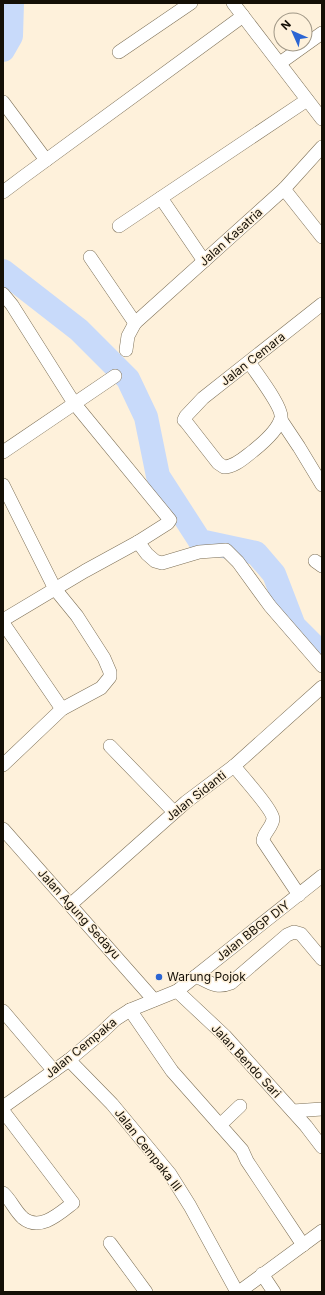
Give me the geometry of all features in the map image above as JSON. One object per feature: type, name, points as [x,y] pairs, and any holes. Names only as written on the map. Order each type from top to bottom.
[{"type":"street","points":[[119,52],[191,3]]},
{"type":"street","points":[[233,3],[322,119]]},
{"type":"street","points":[[3,192],[243,16]]},
{"type":"street","points":[[280,63],[322,33]]},
{"type":"street","points":[[119,226],[307,100]]},
{"type":"street","points":[[3,102],[46,160]]},
{"type":"street","name":"Jalan Kasatria","points":[[136,323],[284,190],[322,146]]},
{"type":"street","points":[[284,190],[322,237]]},
{"type":"street","points":[[161,198],[204,261]]},
{"type":"street","points":[[90,257],[136,323],[128,336],[126,350]]},
{"type":"street","points":[[3,294],[12,305],[74,403],[170,520],[138,542],[84,571],[3,622],[62,709]]},
{"type":"street","name":"Jalan Cemara","points":[[281,420],[262,444],[233,465],[224,467],[218,463],[184,420],[203,398],[322,304]]},
{"type":"street","points":[[249,362],[275,400],[280,410],[281,420],[299,447],[318,469],[322,485]]},
{"type":"street","points":[[3,451],[115,376]]},
{"type":"street","points":[[3,485],[55,589],[77,616],[104,658],[110,672],[110,677],[101,688],[62,709],[3,765]]},
{"type":"street","points":[[138,542],[147,554],[155,561],[162,563],[199,552],[226,550],[238,562],[270,606],[322,666]]},
{"type":"street","name":"Jalan Sidanti","points":[[70,905],[197,792],[234,766],[322,687]]},
{"type":"street","points":[[110,746],[174,812]]},
{"type":"street","points":[[234,766],[268,808],[273,817],[271,826],[263,837],[263,841],[299,895]]},
{"type":"street","name":"Jalan Agung Sedayu","points":[[3,829],[70,905],[159,998]]},
{"type":"street","name":"Jalan BBGP DIY","points":[[159,998],[177,991],[322,876]]},
{"type":"street","points":[[196,976],[215,986],[224,986],[230,983],[287,935],[294,932],[301,934],[322,959]]},
{"type":"street","name":"Jalan Bendo Sari","points":[[177,991],[224,1036],[293,1111],[322,1147]]},
{"type":"street","name":"Jalan Cempaka","points":[[3,1107],[69,1060],[116,1019],[130,1010],[159,998]]},
{"type":"street","points":[[130,1010],[172,1071],[242,1150],[247,1161],[303,1245]]},
{"type":"street","points":[[3,1011],[54,1071]]},
{"type":"street","name":"Jalan Cempaka III","points":[[69,1060],[112,1104],[170,1174],[190,1206],[238,1292]]},
{"type":"street","points":[[220,1125],[240,1106]]},
{"type":"street","points":[[293,1111],[322,1109]]},
{"type":"street","points":[[3,1111],[73,1202],[55,1217],[43,1222],[34,1223],[22,1217],[3,1193]]},
{"type":"street","points":[[238,1292],[322,1231]]},
{"type":"street","points":[[110,1243],[146,1292]]},
{"type":"street","points":[[262,1274],[274,1292]]},
{"type":"waterway","points":[[3,50],[11,36],[12,3]]},
{"type":"waterway","points":[[3,271],[79,330],[128,379],[146,417],[158,476],[200,541],[256,553],[274,574],[294,626],[322,654]]},
{"type":"place","name":"Warung Pojok","points":[[159,977]]}]
